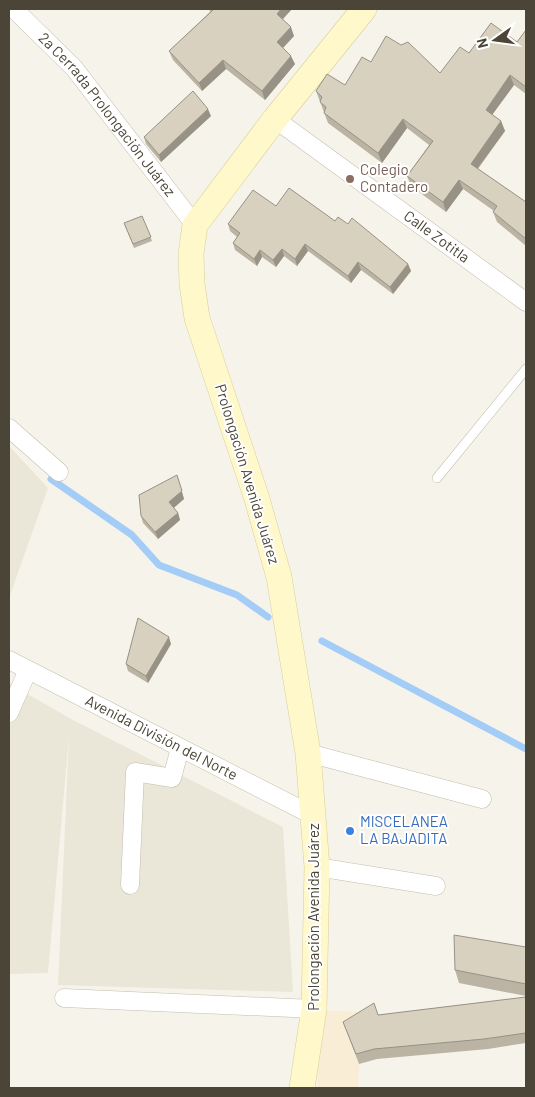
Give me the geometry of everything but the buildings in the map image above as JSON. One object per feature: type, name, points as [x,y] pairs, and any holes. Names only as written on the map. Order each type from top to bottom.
[{"type":"street","name":"2a Cerrada Prolongación Juárez","points":[[14,9],[74,68],[195,225]]},
{"type":"street","points":[[195,225],[275,118],[364,9]]},
{"type":"street","name":"Calle Zotitla","points":[[275,118],[526,302]]},
{"type":"street","name":"Prolongación Avenida Juárez","points":[[195,225],[191,264],[197,318],[257,499],[279,577],[308,753],[317,867],[305,1008],[302,1088]]},
{"type":"street","points":[[9,428],[59,472]]},
{"type":"street","name":"Avenida División del Norte","points":[[9,660],[314,816]]},
{"type":"street","points":[[9,713],[28,670]]},
{"type":"street","points":[[130,885],[135,772],[172,778],[180,748]]},
{"type":"street","points":[[308,753],[482,799]]},
{"type":"street","points":[[317,867],[436,886]]},
{"type":"street","points":[[64,998],[305,1008]]},
{"type":"lane","points":[[437,478],[526,370]]},
{"type":"shaded area","points":[[9,446],[48,488],[9,598]]},
{"type":"shaded area","points":[[9,683],[71,719],[283,827],[293,992],[58,985],[69,737],[48,973],[9,974]]},
{"type":"shaded area","points":[[314,1010],[362,1012],[358,1088],[318,1088]]},
{"type":"waterway","points":[[51,479],[132,535],[159,565],[237,595],[268,617]]},
{"type":"waterway","points":[[322,641],[526,749]]},
{"type":"place","name":"Colegio Contadero","points":[[350,179]]},
{"type":"place","name":"MISCELANEA LA BAJADITA","points":[[350,831]]}]
